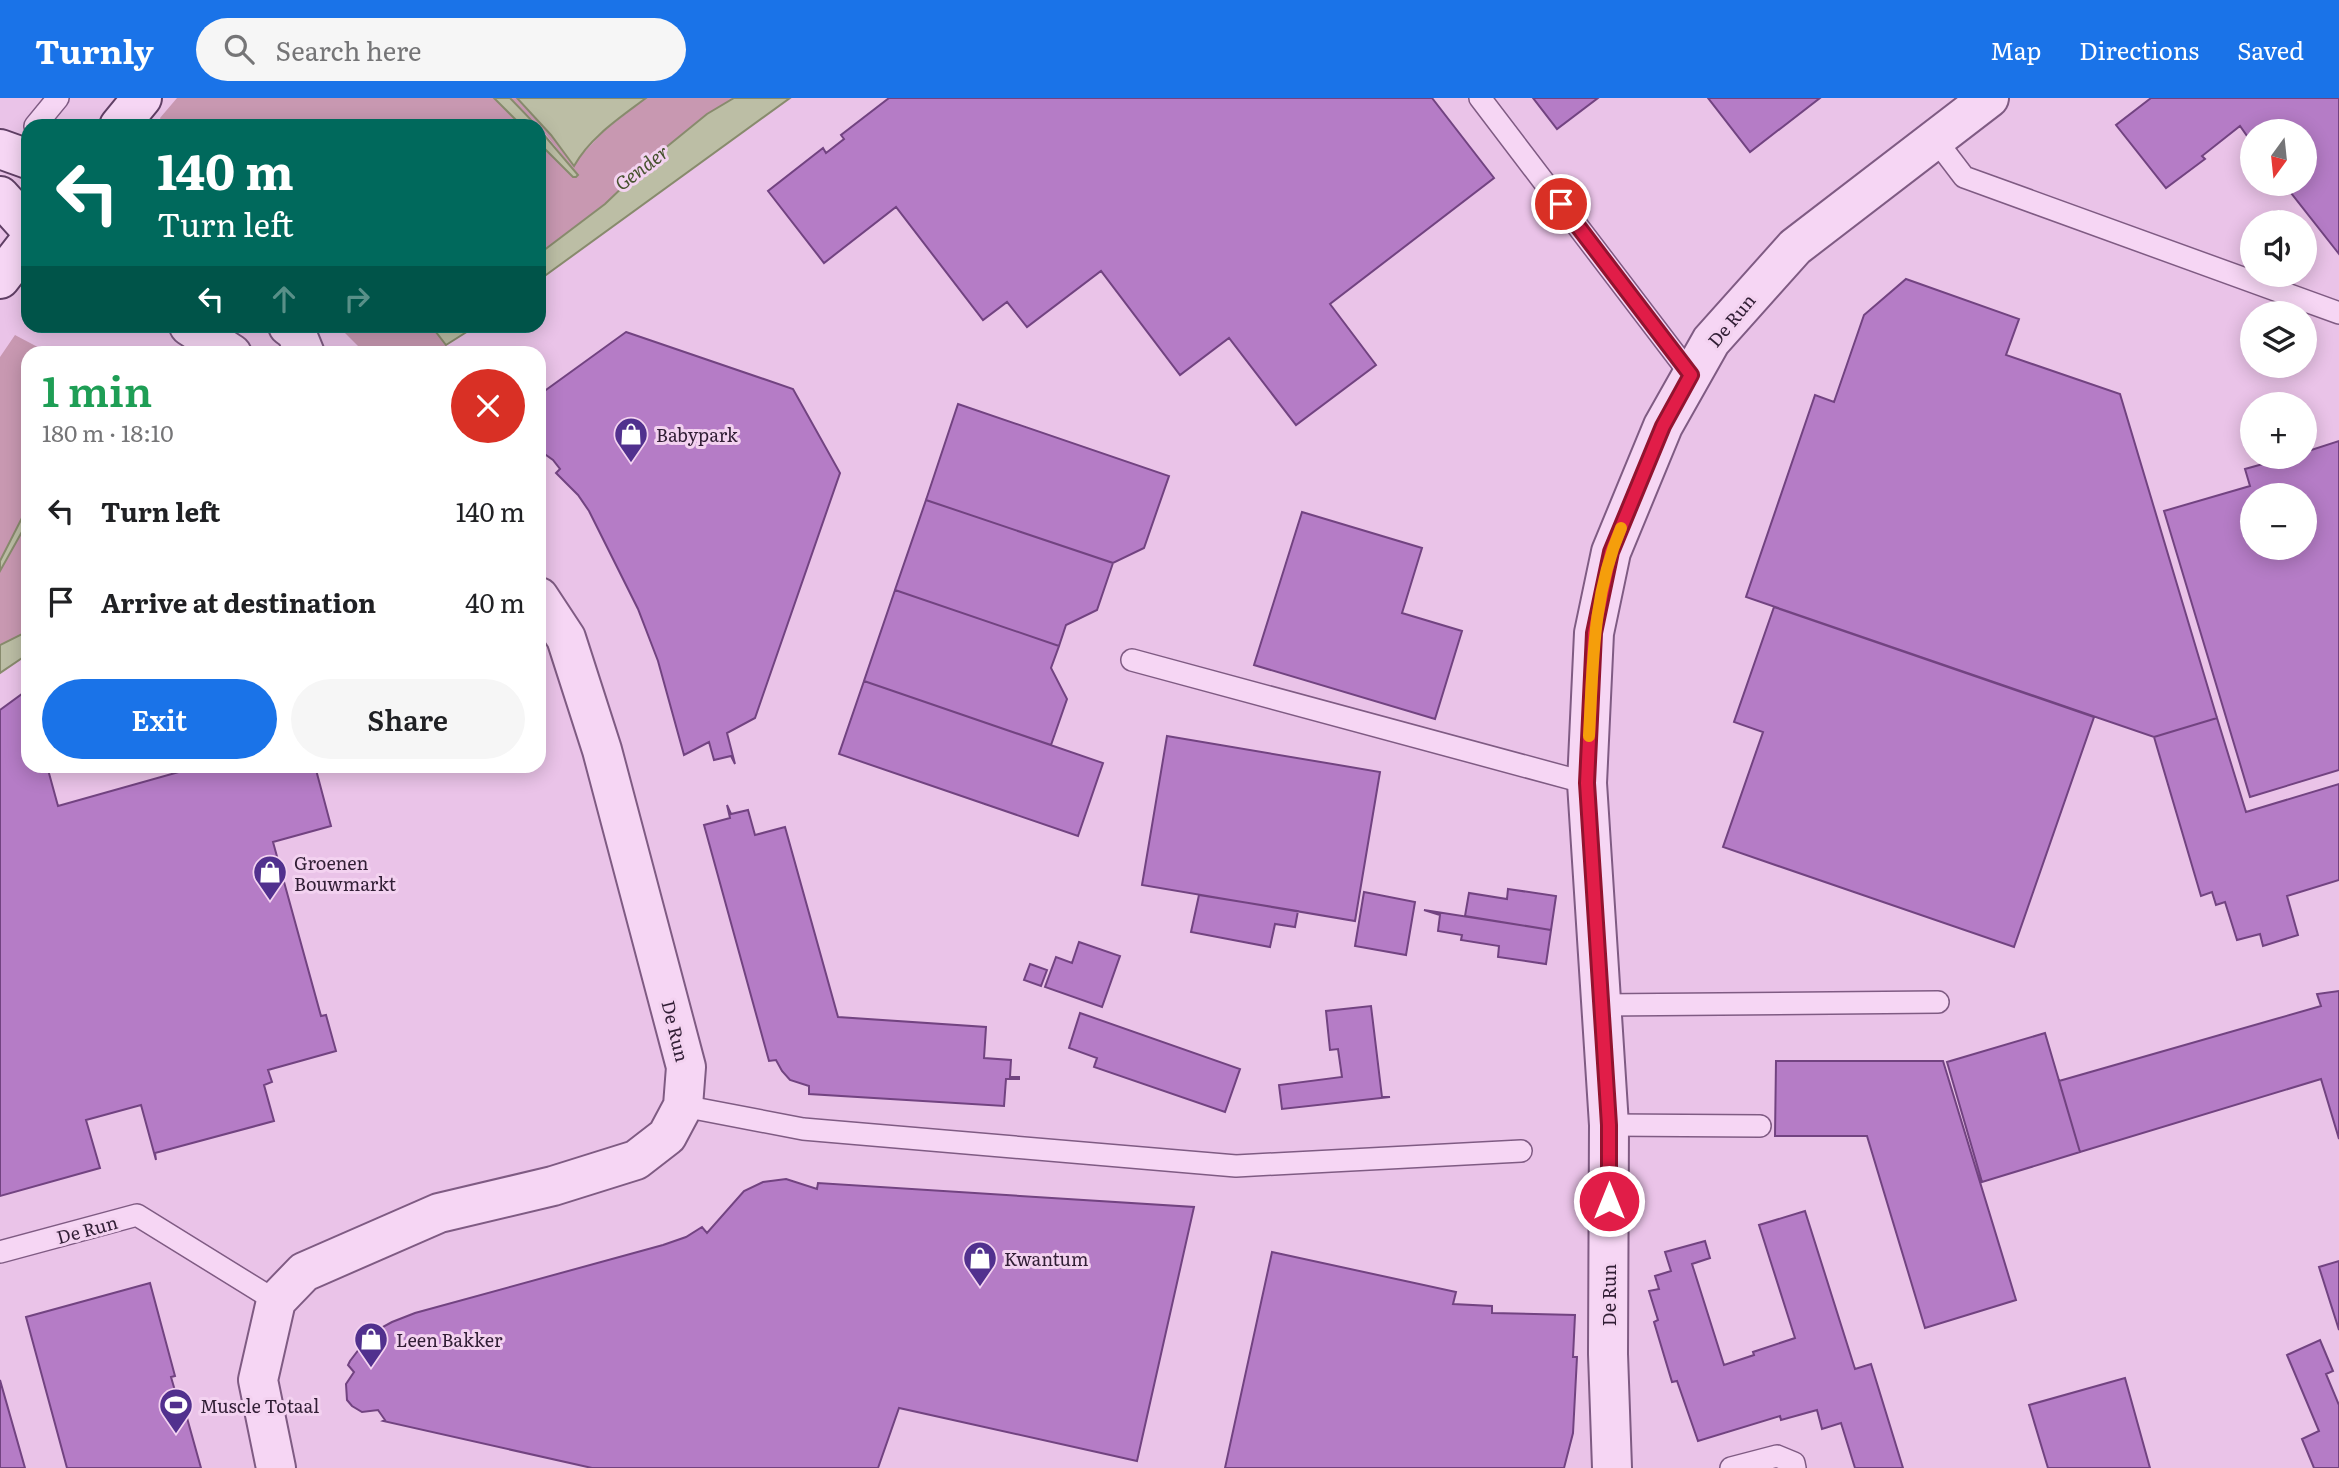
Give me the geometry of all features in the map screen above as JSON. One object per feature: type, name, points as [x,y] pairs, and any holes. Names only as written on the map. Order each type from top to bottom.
[{"type":"street","points":[[125,119],[142,98]]},
{"type":"street","name":"De Run","points":[[1612,1468],[1608,1353],[1609,1125],[1587,783],[1594,633],[1611,552],[1663,426],[1711,341],[1795,247],[1989,98]]},
{"type":"street","points":[[0,196],[21,219]]},
{"type":"street","points":[[0,279],[21,252]]},
{"type":"street","points":[[200,333],[220,346]]},
{"type":"street","name":"De Run","points":[[276,1301],[304,1272],[439,1213],[553,1186],[636,1160],[667,1136],[683,1106],[687,1067],[603,750],[566,638],[546,608]]},
{"type":"street","points":[[276,1301],[258,1380],[276,1468]]},
{"type":"lane","points":[[42,119],[58,98]]},
{"type":"lane","points":[[1480,98],[1691,375]]},
{"type":"lane","points":[[1935,139],[1964,177],[2339,313]]},
{"type":"lane","points":[[1132,660],[1587,783]]},
{"type":"lane","points":[[1601,1005],[1938,1002]]},
{"type":"lane","points":[[683,1106],[803,1129],[1236,1166],[1521,1151]]},
{"type":"lane","points":[[1609,1125],[1760,1126]]},
{"type":"lane","name":"De Run","points":[[0,1252],[137,1215],[276,1301]]},
{"type":"lane","points":[[1731,1468],[1777,1456],[1794,1463],[1795,1468]]},
{"type":"shaded area","points":[[177,98],[494,98],[515,119],[160,119]]},
{"type":"shaded area","points":[[494,98],[510,98],[530,119],[515,119]]},
{"type":"shaded area","points":[[510,98],[517,98],[536,119],[532,119]]},
{"type":"shaded area","points":[[517,98],[646,98],[597,137],[574,166],[546,130],[546,119],[536,119]]},
{"type":"shaded area","points":[[646,98],[734,98],[707,114],[653,158],[605,204],[546,249],[546,150],[573,177],[578,175],[546,135],[546,130],[563,152],[578,159],[603,132]]},
{"type":"shaded area","points":[[734,98],[790,98],[546,275],[546,249],[605,204],[653,158],[707,114]]},
{"type":"shaded area","points":[[546,137],[578,175],[573,177],[546,150]]},
{"type":"shaded area","points":[[345,333],[437,333],[447,346],[358,346]]},
{"type":"shaded area","points":[[437,333],[465,333],[446,345]]},
{"type":"shaded area","points":[[15,335],[36,346],[21,346],[21,634],[0,645],[0,357]]},
{"type":"shaded area","points":[[21,520],[21,534],[0,571],[0,561]]},
{"type":"shaded area","points":[[21,634],[21,659],[0,673],[0,645]]},
{"type":"building","points":[[889,98],[1432,98],[1494,178],[1330,304],[1376,365],[1296,425],[1229,338],[1180,375],[1101,271],[1027,327],[1007,302],[983,320],[896,207],[824,263],[768,191],[823,148],[826,153],[844,139],[841,135]]},
{"type":"building","points":[[1533,98],[1598,98],[1557,129]]},
{"type":"building","points":[[1708,98],[1820,98],[1750,152]]},
{"type":"building","points":[[2151,98],[2339,98],[2339,254],[2317,226],[2317,210],[2304,210],[2293,196],[2317,196],[2317,119],[2240,119],[2240,126],[2202,156],[2205,159],[2166,188],[2116,125]]},
{"type":"building","points":[[1906,279],[2019,319],[2006,355],[2120,394],[2217,718],[2154,737],[1746,597],[1815,395],[1834,402],[1864,315]]},
{"type":"building","points":[[626,332],[793,389],[840,473],[755,718],[727,733],[735,764],[731,756],[714,760],[709,742],[684,755],[658,661],[638,609],[589,511],[578,495],[556,473],[560,469],[546,455],[546,390]]},
{"type":"building","points":[[958,404],[1169,476],[1144,548],[1113,563],[926,500]]},
{"type":"building","points":[[2339,441],[2339,770],[2250,797],[2164,511],[2240,489],[2240,560],[2317,560],[2317,483],[2249,483],[2245,469],[2317,469],[2317,448]]},
{"type":"building","points":[[926,500],[1113,563],[1097,610],[1066,625],[1059,646],[895,590]]},
{"type":"building","points":[[1302,512],[1422,548],[1402,613],[1462,631],[1435,719],[1254,665]]},
{"type":"building","points":[[895,590],[1059,646],[1051,668],[1067,699],[1051,745],[864,681]]},
{"type":"building","points":[[1774,607],[2094,717],[2014,947],[1723,847],[1763,732],[1734,722]]},
{"type":"building","points":[[864,681],[1103,763],[1078,836],[839,754]]},
{"type":"building","points":[[21,695],[21,773],[49,773],[58,806],[175,773],[317,773],[331,826],[273,842],[321,1016],[326,1015],[336,1051],[268,1070],[272,1082],[264,1085],[274,1121],[155,1153],[156,1160],[141,1105],[86,1120],[100,1168],[0,1196],[0,710]]},
{"type":"building","points":[[2217,718],[2246,812],[2339,784],[2339,880],[2287,896],[2298,935],[2263,946],[2260,934],[2237,940],[2225,902],[2216,905],[2212,892],[2201,896],[2154,737]]},
{"type":"building","points":[[1167,736],[1380,772],[1355,921],[1142,885]]},
{"type":"building","points":[[727,805],[731,814],[748,810],[755,835],[785,827],[838,1017],[986,1027],[984,1058],[1011,1060],[1010,1077],[1019,1077],[1006,1079],[1004,1106],[809,1094],[809,1086],[790,1080],[776,1060],[769,1061],[704,825],[730,818]]},
{"type":"building","points":[[1508,889],[1556,896],[1551,930],[1465,916],[1469,893],[1507,899]]},
{"type":"building","points":[[1364,892],[1415,902],[1406,955],[1355,946]]},
{"type":"building","points":[[1199,895],[1298,911],[1295,927],[1275,924],[1270,947],[1191,932]]},
{"type":"building","points":[[1424,910],[1551,930],[1546,964],[1498,957],[1499,946],[1461,940],[1462,935],[1438,931],[1440,915]]},
{"type":"building","points":[[1079,942],[1120,956],[1102,1007],[1045,987],[1056,957],[1072,963]]},
{"type":"building","points":[[1030,964],[1047,970],[1041,986],[1024,980]]},
{"type":"building","points":[[2339,991],[2339,1139],[2321,1079],[2080,1152],[2059,1081],[2321,1006],[2317,994]]},
{"type":"building","points":[[1371,1006],[1382,1097],[1390,1097],[1282,1109],[1279,1085],[1342,1077],[1338,1049],[1330,1050],[1326,1011]]},
{"type":"building","points":[[1080,1013],[1240,1069],[1225,1112],[1094,1067],[1097,1058],[1069,1048]]},
{"type":"building","points":[[2045,1033],[2080,1152],[1982,1182],[1947,1062]]},
{"type":"building","points":[[1776,1061],[1943,1061],[2016,1300],[1925,1328],[1867,1136],[1775,1136]]},
{"type":"building","points":[[786,1179],[817,1189],[818,1183],[1194,1207],[1137,1461],[899,1408],[878,1468],[592,1468],[383,1421],[385,1420],[378,1410],[362,1412],[347,1400],[346,1384],[354,1372],[348,1365],[350,1361],[379,1329],[392,1322],[415,1313],[663,1245],[686,1237],[702,1227],[707,1233],[744,1191],[763,1182]]},
{"type":"building","points":[[1805,1211],[1855,1369],[1871,1364],[1903,1468],[1855,1468],[1841,1423],[1822,1429],[1817,1410],[1781,1420],[1780,1416],[1698,1441],[1677,1381],[1672,1382],[1654,1322],[1658,1320],[1649,1291],[1659,1289],[1655,1276],[1671,1271],[1665,1252],[1705,1241],[1710,1258],[1692,1264],[1724,1365],[1795,1338],[1759,1225]]},
{"type":"building","points":[[1272,1252],[1456,1292],[1453,1304],[1492,1306],[1492,1313],[1575,1315],[1573,1357],[1577,1357],[1573,1433],[1564,1468],[1225,1468]]},
{"type":"building","points":[[2339,1261],[2339,1330],[2319,1267]]},
{"type":"building","points":[[150,1283],[175,1376],[171,1377],[178,1401],[182,1400],[201,1468],[67,1468],[26,1317]]},
{"type":"building","points":[[2320,1340],[2333,1371],[2326,1374],[2339,1405],[2339,1468],[2314,1468],[2302,1439],[2319,1431],[2287,1355]]},
{"type":"building","points":[[2125,1378],[2150,1468],[2048,1468],[2029,1405]]},
{"type":"building","points":[[0,1380],[25,1468],[0,1468]]},
{"type":"slow traffic","points":[[1589,736],[1594,633],[1611,552],[1621,528]]},
{"type":"place","name":"Babypark","points":[[631,464]]},
{"type":"place","name":"Groenen Bouwmarkt","points":[[270,902]]},
{"type":"place","name":"Kwantum","points":[[980,1288]]},
{"type":"place","name":"Leen Bakker","points":[[371,1369]]},
{"type":"place","name":"Muscle Totaal","points":[[176,1435]]},
{"type":"route","points":[[1561,204],[1691,375],[1663,426],[1611,552],[1594,633],[1587,783],[1609,1125],[1609,1201]]},
{"type":"water label","name":"Gender","points":[[641,167]]}]
